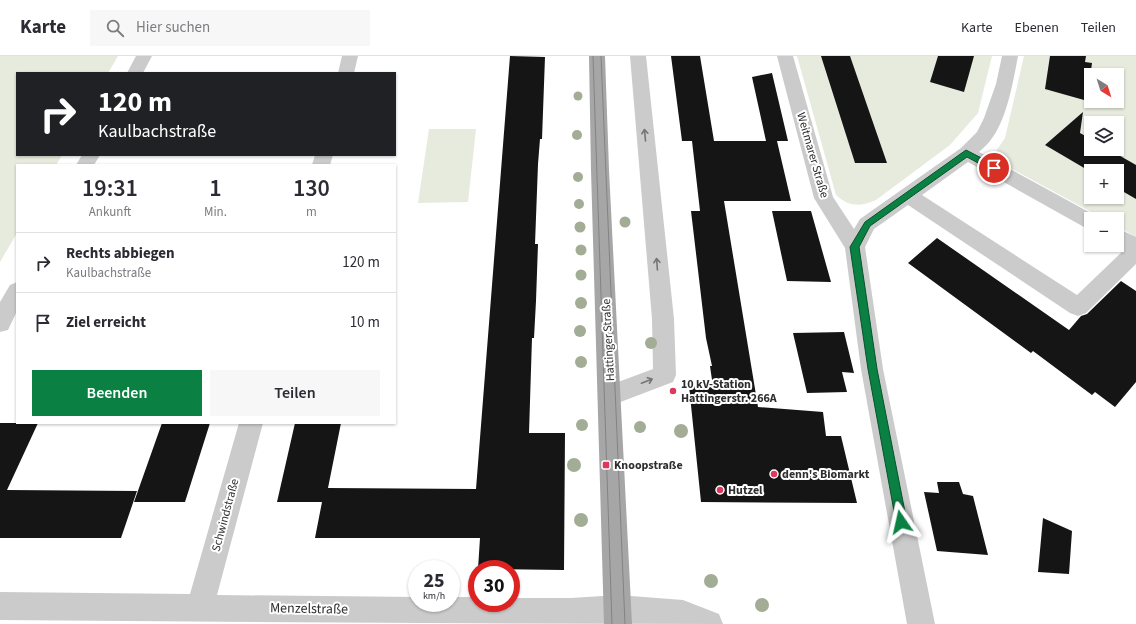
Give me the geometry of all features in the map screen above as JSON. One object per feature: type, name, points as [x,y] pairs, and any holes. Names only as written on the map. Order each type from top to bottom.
[{"type":"main road","name":"Hattinger Straße","points":[[597,56],[600,170],[618,616]]},
{"type":"street","points":[[136,72],[144,56]]},
{"type":"street","points":[[346,72],[350,56]]},
{"type":"street","points":[[610,396],[665,375],[663,319],[638,56]]},
{"type":"street","name":"Weitmarer Straße","points":[[785,56],[824,198],[855,247],[872,369],[921,624]]},
{"type":"street","points":[[855,247],[867,224],[966,153],[984,136],[993,118],[1004,84],[1010,56]]},
{"type":"street","points":[[966,153],[1084,218]]},
{"type":"street","points":[[908,195],[1078,307],[1136,251]]},
{"type":"street","points":[[1124,240],[1136,247]]},
{"type":"street","points":[[0,323],[16,294]]},
{"type":"street","name":"Schwindstraße","points":[[200,607],[251,424]]},
{"type":"street","name":"Menzelstraße","points":[[0,606],[571,612],[618,616]]},
{"type":"street","points":[[618,616],[683,614],[709,624]]},
{"type":"shaded area","points":[[0,56],[118,56],[109,72],[16,72],[16,156],[61,156],[57,164],[16,164],[16,235],[0,262]]},
{"type":"shaded area","points":[[797,56],[992,56],[978,113],[950,145],[876,200],[865,204],[855,205],[845,202],[836,195]]},
{"type":"shaded area","points":[[1024,56],[1136,56],[1136,237],[1124,230],[1124,212],[1091,212],[1003,164],[994,154],[1005,138]]},
{"type":"shaded area","points":[[429,129],[476,129],[468,202],[418,203]]},
{"type":"building","points":[[510,56],[545,57],[542,139],[540,139],[538,164],[535,244],[538,244],[534,338],[532,338],[529,433],[565,433],[564,570],[520,569],[520,560],[479,560],[480,538],[315,538],[322,502],[277,502],[295,424],[341,424],[328,488],[476,489]]},
{"type":"building","points":[[671,56],[700,56],[714,141],[777,141],[791,201],[724,201],[758,407],[823,412],[826,436],[841,436],[857,503],[701,502],[689,386],[713,387],[710,366],[712,366],[706,338],[691,211],[700,211],[692,141],[682,141]]},
{"type":"building","points":[[821,56],[850,56],[887,163],[855,163]]},
{"type":"building","points":[[938,56],[974,56],[964,92],[930,82]]},
{"type":"building","points":[[1050,56],[1086,56],[1085,62],[1092,63],[1091,68],[1084,68],[1084,100],[1045,89]]},
{"type":"building","points":[[772,73],[788,141],[766,141],[752,77]]},
{"type":"building","points":[[1083,112],[1080,133],[1084,135],[1084,156],[1120,156],[1136,165],[1136,199],[1124,192],[1124,164],[1084,164],[1084,168],[1045,145]]},
{"type":"building","points":[[772,211],[811,211],[831,282],[787,281]]},
{"type":"building","points":[[937,238],[1069,330],[1081,316],[1087,314],[1121,281],[1136,291],[1136,382],[1115,407],[1095,392],[1092,395],[1033,351],[1031,353],[908,263]]},
{"type":"building","points":[[844,332],[854,373],[842,372],[847,392],[807,393],[793,333]]},
{"type":"building","points":[[0,423],[38,424],[7,490],[137,491],[121,538],[0,538]]},
{"type":"building","points":[[162,424],[210,424],[185,502],[134,502]]},
{"type":"building","points":[[937,482],[959,482],[963,494],[973,496],[988,555],[937,551],[924,492],[939,493]]},
{"type":"building","points":[[1043,518],[1072,531],[1069,574],[1038,572]]},
{"type":"tram line","points":[[593,56],[612,624]]},
{"type":"tram line","points":[[601,56],[625,624]]},
{"type":"place","name":"10 kV-Station Hattingerstr. 266A","points":[[673,391]]},
{"type":"place","name":"Knoopstraße","points":[[606,465]]},
{"type":"place","name":"denn's Biomarkt","points":[[774,474]]},
{"type":"place","name":"Hutzel","points":[[720,490]]},
{"type":"route","points":[[901,522],[872,369],[855,247],[867,224],[966,153],[994,168]]}]
